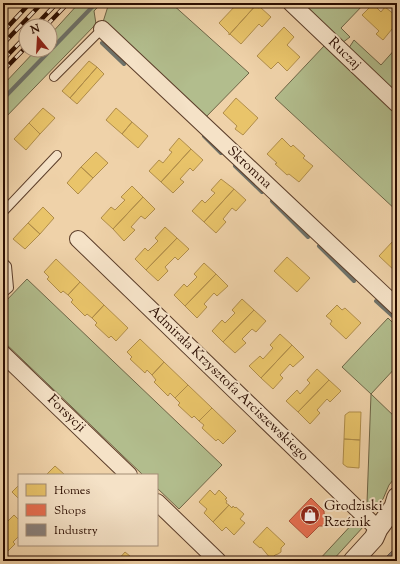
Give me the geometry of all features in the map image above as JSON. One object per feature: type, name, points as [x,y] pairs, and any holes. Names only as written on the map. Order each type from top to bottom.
[{"type":"street","name":"Ruczaj","points":[[291,3],[397,104]]},
{"type":"street","name":"Skromna","points":[[102,29],[397,307]]},
{"type":"street","name":"Admirała Krzysztofa Arciszewskiego","points":[[78,239],[376,533]]},
{"type":"street","name":"Forsycji","points":[[3,354],[128,474]]},
{"type":"street","points":[[353,561],[391,512],[397,498]]},
{"type":"street","points":[[397,498],[397,504]]},
{"type":"street","points":[[158,503],[218,561]]},
{"type":"street","points":[[376,533],[384,534],[397,525]]},
{"type":"lane","points":[[54,78],[102,29]]},
{"type":"lane","points":[[3,212],[57,155]]},
{"type":"lane","points":[[3,262],[7,266],[9,288],[3,293]]},
{"type":"green space","points":[[79,3],[102,3],[94,11],[96,24],[3,120],[3,85],[28,58],[58,58],[58,26]]},
{"type":"green space","points":[[109,3],[171,3],[249,73],[204,119],[103,22]]},
{"type":"green space","points":[[301,3],[365,3],[341,28],[350,37],[342,43]]},
{"type":"green space","points":[[354,40],[381,65],[397,47],[397,98],[347,51]]},
{"type":"green space","points":[[324,46],[397,113],[397,211],[275,98]]},
{"type":"green space","points":[[27,279],[222,465],[179,509],[158,489],[158,474],[142,474],[3,341],[3,304]]},
{"type":"green space","points":[[388,318],[397,327],[397,366],[371,394],[342,367]]},
{"type":"green space","points":[[371,394],[397,419],[397,475],[389,485],[383,499],[373,510],[367,503]]},
{"type":"green space","points":[[355,521],[364,526],[332,561],[318,561]]},
{"type":"building: Homes","points":[[236,3],[257,4],[229,35],[229,33],[219,23],[237,4]]},
{"type":"building: Homes","points":[[257,4],[256,6],[259,8],[260,7],[271,17],[262,27],[259,24],[241,44],[230,34],[229,35]]},
{"type":"building: Homes","points":[[373,4],[381,12],[385,7],[395,15],[392,18],[397,23],[383,40],[376,34],[379,31],[362,15]]},
{"type":"building: Homes","points":[[284,27],[294,37],[287,45],[300,57],[287,71],[278,62],[271,69],[257,56]]},
{"type":"building: Homes","points":[[89,61],[97,67],[70,98],[62,91]]},
{"type":"building: Homes","points":[[97,67],[104,74],[77,104],[70,98]]},
{"type":"building: Homes","points":[[236,98],[258,118],[243,135],[235,129],[237,126],[223,113]]},
{"type":"building: Homes","points":[[43,108],[55,118],[40,134],[29,123]]},
{"type":"building: Homes","points":[[116,108],[132,122],[122,134],[106,120]]},
{"type":"building: Homes","points":[[132,122],[148,136],[138,148],[122,134]]},
{"type":"building: Homes","points":[[29,123],[40,134],[26,150],[14,139]]},
{"type":"building: Homes","points":[[179,138],[191,149],[161,182],[149,171],[159,160],[163,163],[172,152],[169,150]]},
{"type":"building: Homes","points":[[282,138],[291,147],[293,145],[305,156],[303,158],[313,166],[299,182],[289,174],[287,175],[267,154]]},
{"type":"building: Homes","points":[[191,149],[203,160],[193,171],[190,168],[180,179],[184,182],[173,193],[161,182]]},
{"type":"building: Homes","points":[[96,152],[108,163],[93,178],[81,167]]},
{"type":"building: Homes","points":[[81,167],[93,178],[78,194],[67,183]]},
{"type":"building: Homes","points":[[221,179],[234,189],[204,222],[192,211],[202,200],[205,203],[215,193],[211,190]]},
{"type":"building: Homes","points":[[132,186],[143,197],[113,229],[101,218],[111,207],[115,210],[125,200],[121,197]]},
{"type":"building: Homes","points":[[234,189],[246,200],[236,211],[232,208],[223,219],[226,222],[216,233],[204,222]]},
{"type":"building: Homes","points":[[143,197],[155,209],[145,219],[141,216],[131,227],[135,230],[124,241],[113,229]]},
{"type":"building: Homes","points":[[43,207],[54,218],[40,234],[28,223]]},
{"type":"building: Homes","points":[[28,223],[40,234],[25,249],[13,239]]},
{"type":"building: Homes","points":[[165,227],[177,238],[146,270],[135,259],[145,248],[148,251],[158,241],[155,238]]},
{"type":"building: Homes","points":[[177,238],[189,249],[178,260],[175,257],[165,267],[168,271],[158,281],[146,270]]},
{"type":"building: Homes","points":[[393,241],[397,245],[396,272],[379,256]]},
{"type":"building: Homes","points":[[287,257],[310,278],[297,292],[274,271]]},
{"type":"building: Homes","points":[[56,259],[80,282],[68,295],[63,291],[61,293],[47,279],[49,277],[44,272]]},
{"type":"building: Homes","points":[[204,263],[216,274],[185,306],[174,295],[184,284],[187,287],[197,277],[194,274]]},
{"type":"building: Homes","points":[[216,274],[228,286],[217,296],[214,293],[204,304],[207,307],[197,318],[185,306]]},
{"type":"building: Homes","points":[[80,282],[104,305],[92,318],[87,314],[85,316],[71,302],[73,300],[68,295]]},
{"type":"building: Homes","points":[[242,299],[254,310],[223,342],[212,331],[222,320],[225,323],[235,313],[232,310]]},
{"type":"building: Homes","points":[[104,305],[128,328],[116,341],[111,336],[109,338],[95,325],[97,323],[92,318]]},
{"type":"building: Homes","points":[[337,305],[342,310],[345,308],[361,323],[346,339],[330,324],[332,321],[326,316]]},
{"type":"building: Homes","points":[[254,310],[266,321],[256,332],[252,329],[242,339],[246,343],[235,353],[223,342]]},
{"type":"building: Homes","points":[[280,334],[292,345],[261,378],[249,366],[260,356],[263,359],[273,348],[270,345]]},
{"type":"building: Homes","points":[[140,339],[164,362],[152,375],[147,370],[145,373],[130,359],[132,357],[127,352]]},
{"type":"building: Homes","points":[[292,345],[304,357],[293,367],[290,364],[280,375],[283,378],[273,389],[261,378]]},
{"type":"building: Homes","points":[[164,362],[188,385],[175,398],[170,393],[168,396],[154,382],[156,380],[152,375]]},
{"type":"building: Homes","points":[[317,369],[329,380],[298,412],[286,401],[297,390],[300,394],[310,383],[307,380]]},
{"type":"building: Homes","points":[[329,380],[341,391],[330,402],[327,399],[317,410],[320,413],[310,424],[298,412]]},
{"type":"building: Homes","points":[[188,385],[212,408],[199,421],[194,416],[192,418],[178,405],[180,403],[175,398]]},
{"type":"building: Homes","points":[[212,408],[236,431],[223,444],[218,439],[216,441],[202,428],[204,425],[199,421]]},
{"type":"building: Homes","points":[[349,412],[361,412],[360,440],[344,439],[345,415]]},
{"type":"building: Homes","points":[[344,439],[360,440],[359,468],[347,467],[343,464]]},
{"type":"building: Homes","points":[[55,466],[64,474],[47,474]]},
{"type":"building: Homes","points":[[18,486],[18,498],[12,492]]},
{"type":"building: Homes","points":[[210,490],[215,495],[219,490],[227,498],[225,499],[227,501],[226,503],[229,505],[213,522],[204,513],[207,509],[199,502]]},
{"type":"building: Homes","points":[[229,505],[232,508],[233,506],[235,508],[236,507],[244,514],[240,519],[245,523],[234,535],[226,527],[222,531],[213,522]]},
{"type":"building: Homes","points":[[14,515],[18,519],[18,537],[13,542],[15,544],[3,556],[3,526]]},
{"type":"building: Homes","points":[[267,527],[285,544],[281,548],[281,552],[271,559],[261,547],[260,548],[253,542]]},
{"type":"building: Homes","points":[[125,552],[136,561],[117,561]]},
{"type":"building: Shops","name":"Grodziski Rzeźnik","points":[[311,498],[324,511],[325,526],[319,526],[307,538],[289,521]]},
{"type":"building: Industry","points":[[393,550],[397,555],[397,561],[382,561]]},
{"type":"waterway","points":[[3,99],[96,3]]},
{"type":"waterway","points":[[102,43],[124,64]]},
{"type":"waterway","points":[[204,136],[221,153]]},
{"type":"waterway","points":[[235,166],[262,192]]},
{"type":"waterway","points":[[272,201],[308,237]]},
{"type":"waterway","points":[[319,246],[354,281]]},
{"type":"waterway","points":[[376,301],[397,320]]},
{"type":"railway","points":[[3,32],[30,3]]},
{"type":"railway","points":[[3,44],[42,3]]},
{"type":"railway","points":[[43,18],[57,3]]},
{"type":"railway","points":[[54,18],[68,3]]},
{"type":"railway","points":[[3,60],[18,44]]},
{"type":"railway","points":[[3,71],[18,55]]},
{"type":"place","name":"Grodziski Rzeźnik","points":[[310,515]]}]
